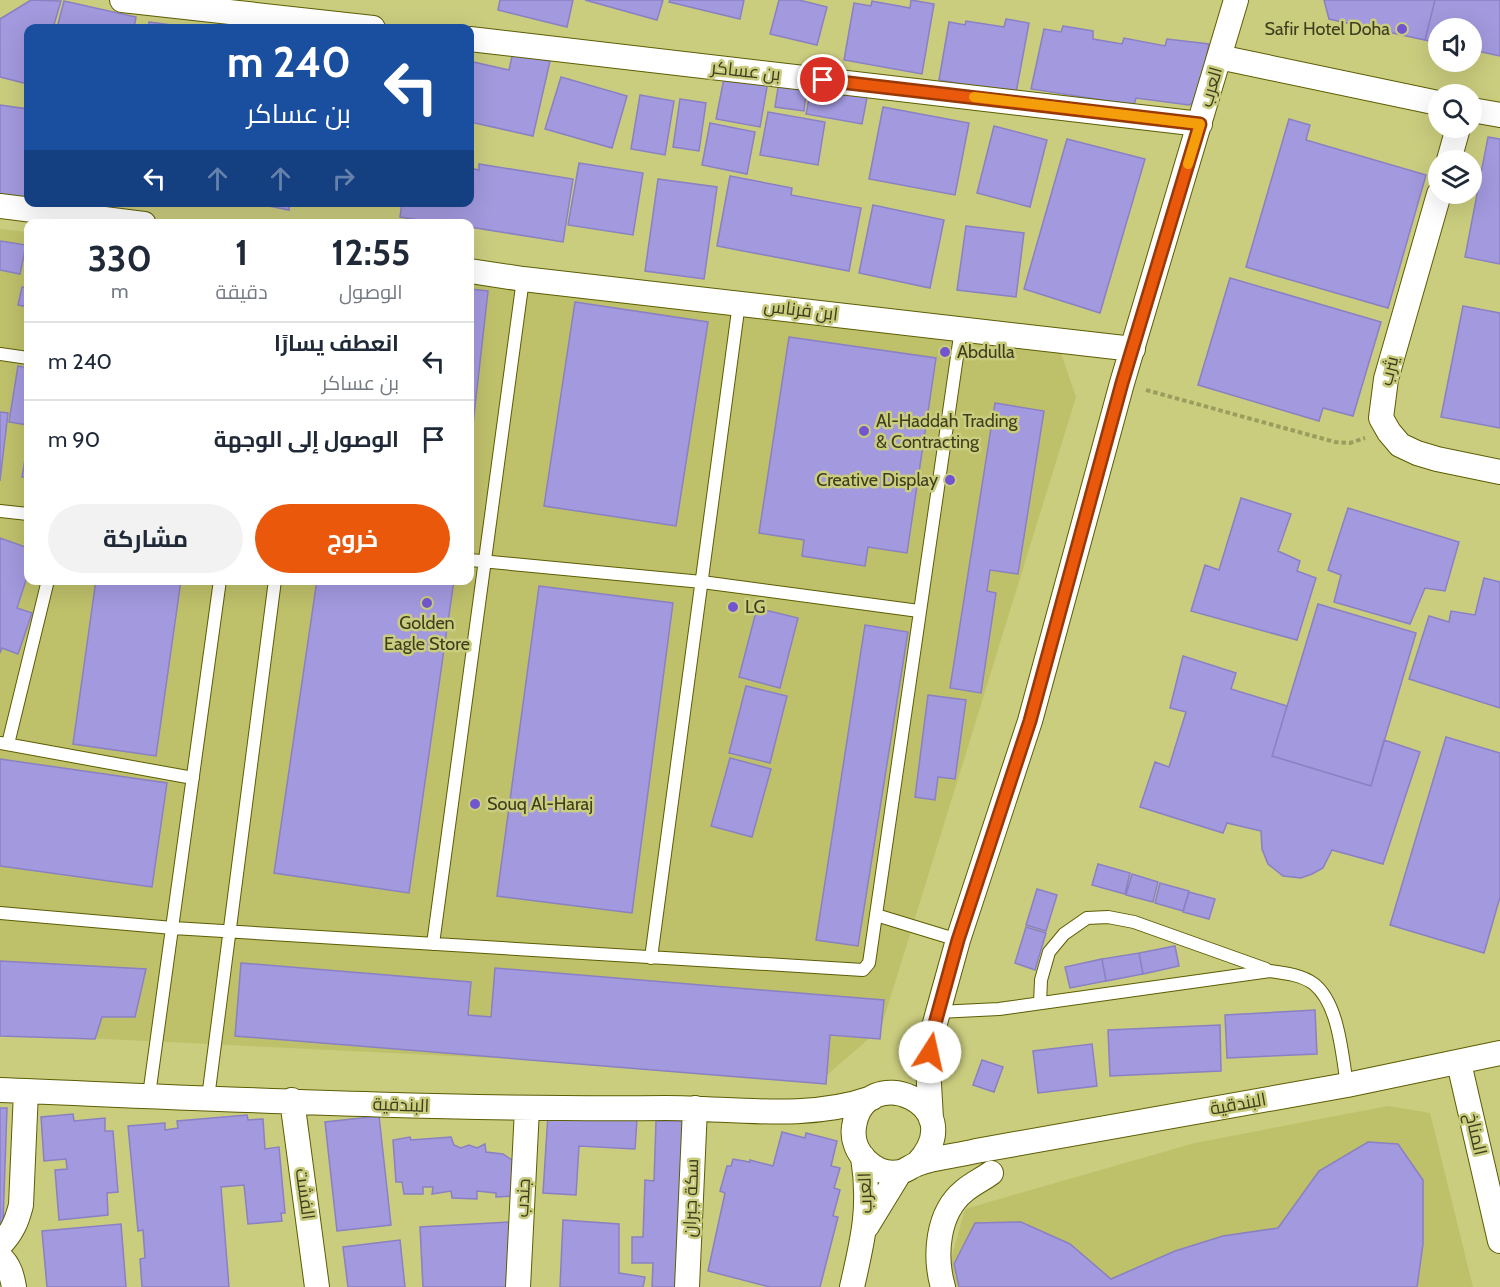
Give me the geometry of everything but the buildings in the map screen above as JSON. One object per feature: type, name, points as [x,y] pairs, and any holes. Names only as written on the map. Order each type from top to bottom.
[{"type":"street","points":[[122,0],[275,8],[353,24]]},
{"type":"street","name":"العرب","points":[[932,1125],[928,1081],[931,1038],[938,1012],[958,940],[1030,721],[1132,348],[1236,0]]},
{"type":"street","name":"بن عساكر","points":[[474,39],[1200,124]]},
{"type":"street","points":[[1219,57],[1428,101]]},
{"type":"street","points":[[1482,112],[1500,115]]},
{"type":"street","name":"يثرب","points":[[1389,432],[1381,418],[1386,379],[1436,204]]},
{"type":"street","points":[[0,206],[104,219]]},
{"type":"street","name":"ابن فرناس","points":[[474,272],[1132,348]]},
{"type":"street","points":[[1389,432],[1400,445],[1417,453],[1500,472]]},
{"type":"street","name":"العرب","points":[[896,1092],[909,1079],[931,1038]]},
{"type":"street","name":"البندقية","points":[[909,1168],[976,1151],[1347,1084],[1500,1053]]},
{"type":"street","name":"المناخ","points":[[1459,1063],[1500,1240]]},
{"type":"street","name":"البندقية","points":[[0,1090],[527,1109],[695,1108],[803,1112],[853,1105],[872,1098]]},
{"type":"street","points":[[0,1245],[16,1222],[21,1204],[26,1091]]},
{"type":"street","points":[[932,1125],[932,1142],[926,1154],[909,1168],[879,1169],[859,1150],[853,1130],[856,1117],[872,1098],[884,1093],[896,1092],[918,1100],[932,1125],[955,1144],[976,1151]]},
{"type":"street","name":"الفشت","points":[[292,1100],[317,1287]]},
{"type":"street","name":"سكة جبران","points":[[687,1287],[695,1108]]},
{"type":"street","name":"جندب","points":[[518,1287],[527,1109]]},
{"type":"street","name":"البندقية","points":[[803,1112],[847,1134],[859,1150]]},
{"type":"street","name":"العرب","points":[[852,1287],[866,1228],[866,1177],[859,1150]]},
{"type":"street","name":"العرب","points":[[866,1228],[909,1168]]},
{"type":"street","points":[[943,1287],[938,1263],[943,1225],[951,1208],[963,1192],[992,1173]]},
{"type":"street","points":[[0,1257],[12,1276],[14,1287]]},
{"type":"lane","points":[[433,944],[523,279]]},
{"type":"lane","points":[[651,958],[739,303]]},
{"type":"lane","points":[[0,913],[173,928],[863,970],[869,963],[961,329]]},
{"type":"lane","points":[[0,354],[24,357]]},
{"type":"lane","points":[[0,511],[24,514]]},
{"type":"lane","points":[[474,560],[702,582],[919,611]]},
{"type":"lane","points":[[47,585],[4,744],[193,778]]},
{"type":"lane","points":[[149,1095],[219,585]]},
{"type":"lane","points":[[208,1098],[274,585]]},
{"type":"lane","points":[[876,915],[958,940]]},
{"type":"lane","points":[[1040,1004],[1041,980],[1049,952],[1064,934],[1087,918],[1108,917],[1134,922],[1270,971],[1297,976],[1313,983],[1324,994],[1339,1034],[1347,1084]]},
{"type":"lane","points":[[938,1012],[1040,1004],[1270,971]]},
{"type":"path","points":[[1122,383],[1335,442],[1350,443],[1389,432]]},
{"type":"shaded area","name":"Souq Al-Haraj","points":[[0,229],[24,232],[24,585],[474,585],[474,284],[1061,353],[1076,397],[881,1028],[828,1074],[0,1034]]},
{"type":"shaded area","points":[[1388,1106],[1430,1113],[1473,1287],[953,1287],[948,1270],[965,1209],[1195,1143]]},
{"type":"slow traffic","points":[[974,97],[1200,124],[1188,164]]},
{"type":"place","name":"Safir Hotel Doha","points":[[1402,29]]},
{"type":"place","name":"Abdulla","points":[[945,352]]},
{"type":"place","name":"Al-Haddah Trading & Contracting","points":[[864,431]]},
{"type":"place","name":"Creative Display","points":[[950,480]]},
{"type":"place","name":"Golden Eagle Store","points":[[427,603]]},
{"type":"place","name":"LG","points":[[733,607]]},
{"type":"place","name":"Souq Al-Haraj","points":[[475,804]]},
{"type":"route","points":[[823,80],[1200,124],[1122,383],[1030,721],[958,940],[931,1038],[930,1052]]}]
